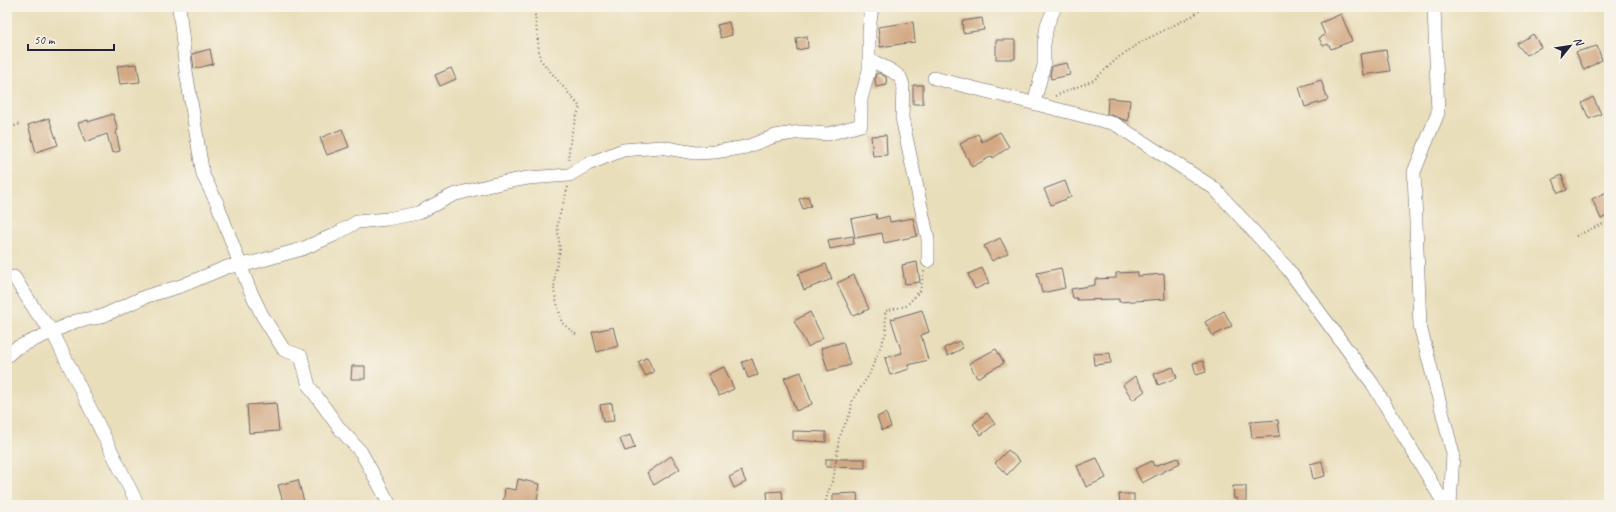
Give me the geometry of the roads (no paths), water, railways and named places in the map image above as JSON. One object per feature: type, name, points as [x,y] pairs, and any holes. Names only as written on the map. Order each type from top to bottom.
[{"type":"street","points":[[179,7],[186,71],[203,175],[217,203],[249,288],[262,315],[284,350],[301,356],[308,386],[340,430],[361,452],[390,505]]},
{"type":"street","points":[[7,356],[16,348],[76,321],[100,317],[147,296],[182,286],[227,267],[252,263],[302,249],[334,235],[357,222],[387,219],[418,213],[453,195],[460,193],[490,185],[528,178],[569,175],[588,164],[623,150],[661,147],[695,153],[715,152],[746,147],[775,136],[800,132],[828,134],[861,125],[861,99],[869,70],[868,30],[872,7]]},
{"type":"street","points":[[1035,99],[1044,65],[1044,45],[1047,26],[1055,7]]},
{"type":"street","points":[[1434,7],[1438,113],[1414,172],[1420,326],[1453,454],[1450,505]]},
{"type":"street","points":[[869,59],[892,71],[900,77],[903,84],[902,118],[928,239],[928,260]]},
{"type":"street","points":[[934,78],[1115,124],[1214,188],[1287,268],[1372,383],[1445,505]]},
{"type":"street","points":[[14,277],[37,313],[52,331],[138,505]]}]
